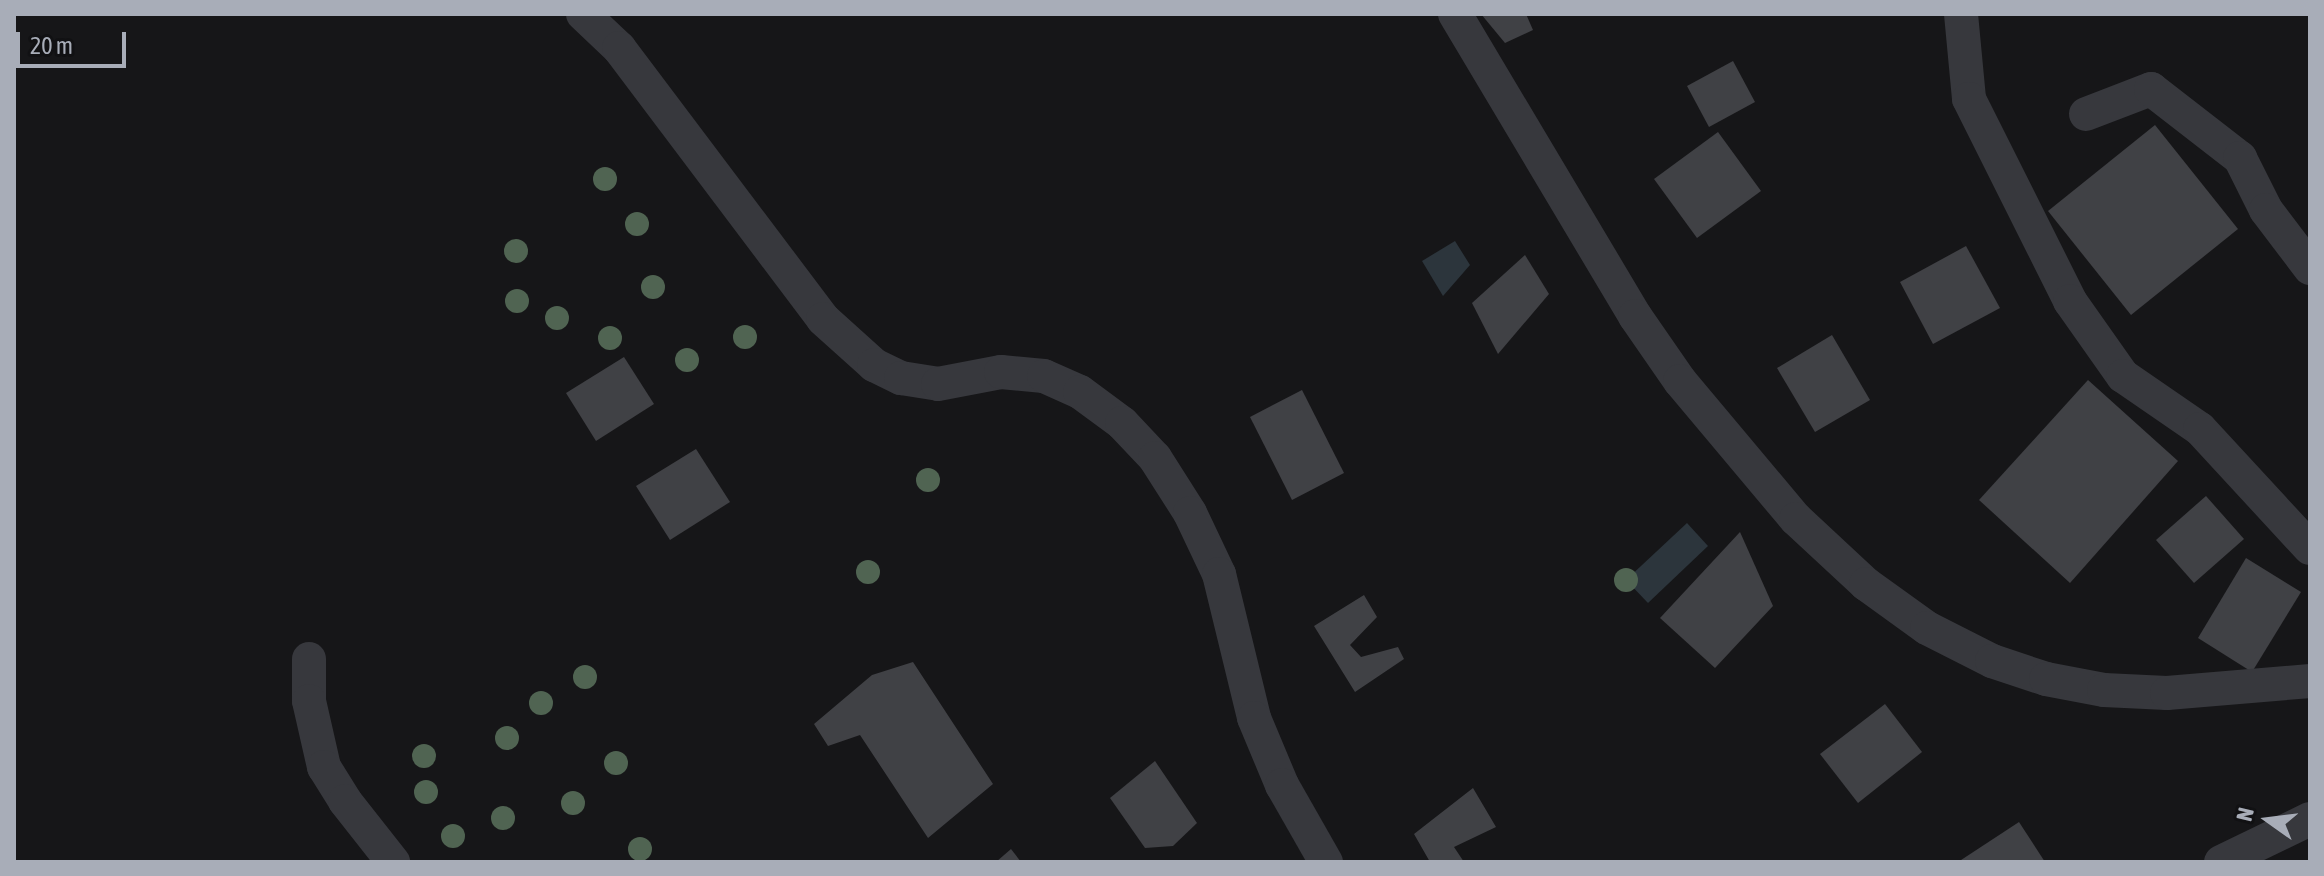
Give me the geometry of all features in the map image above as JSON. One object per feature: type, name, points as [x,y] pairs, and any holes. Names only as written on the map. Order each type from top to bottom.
[{"type":"street","points":[[583,14],[619,48],[823,319],[874,365],[901,378],[938,384],[1001,372],[1044,376],[1080,392],[1122,423],[1155,458],[1190,513],[1219,574],[1254,718],[1282,785],[1326,862]]},
{"type":"street","points":[[1455,14],[1635,316],[1680,381],[1796,519],[1866,584],[1927,628],[1992,661],[2046,679],[2104,690],[2167,693],[2310,681]]},
{"type":"street","points":[[1961,14],[1969,99],[2070,301],[2123,376],[2200,429],[2310,548]]},
{"type":"street","points":[[2086,114],[2151,89],[2240,158],[2266,210],[2310,268]]},
{"type":"street","points":[[309,659],[311,713],[324,767],[345,801],[393,862]]},
{"type":"street","points":[[2221,862],[2310,819]]},
{"type":"shaded area","points":[[1455,241],[1470,265],[1443,296],[1422,261]]},
{"type":"shaded area","points":[[1687,523],[1708,546],[1648,603],[1626,580]]},
{"type":"building","points":[[1481,14],[1526,14],[1533,30],[1505,43]]},
{"type":"building","points":[[1733,61],[1755,102],[1709,127],[1687,86]]},
{"type":"building","points":[[2155,125],[2238,229],[2131,315],[2048,211]]},
{"type":"building","points":[[1718,132],[1761,191],[1697,238],[1654,179]]},
{"type":"building","points":[[1966,246],[2000,308],[1933,344],[1900,282]]},
{"type":"building","points":[[1525,255],[1549,294],[1498,354],[1472,303]]},
{"type":"building","points":[[1832,335],[1870,400],[1815,432],[1777,368]]},
{"type":"building","points":[[624,357],[654,404],[596,441],[566,393]]},
{"type":"building","points":[[2088,380],[2178,461],[2070,583],[1979,500]]},
{"type":"building","points":[[1302,390],[1344,473],[1292,500],[1250,417]]},
{"type":"building","points":[[696,449],[730,502],[670,540],[636,486]]},
{"type":"building","points":[[2206,496],[2244,539],[2194,583],[2156,540]]},
{"type":"building","points":[[1740,532],[1773,606],[1715,668],[1660,618]]},
{"type":"building","points":[[2246,558],[2301,592],[2252,672],[2198,638]]},
{"type":"building","points":[[1364,595],[1377,617],[1350,645],[1361,657],[1398,647],[1404,659],[1355,692],[1314,626]]},
{"type":"building","points":[[913,662],[993,784],[928,838],[860,735],[828,746],[814,724],[872,675]]},
{"type":"building","points":[[1885,704],[1922,752],[1858,803],[1820,754]]},
{"type":"building","points":[[1155,761],[1197,823],[1173,846],[1145,848],[1110,798]]},
{"type":"building","points":[[1473,788],[1496,827],[1454,847],[1464,862],[1430,862],[1414,834]]},
{"type":"building","points":[[2019,822],[2045,862],[1958,862]]},
{"type":"building","points":[[1011,849],[1021,862],[996,862]]}]
